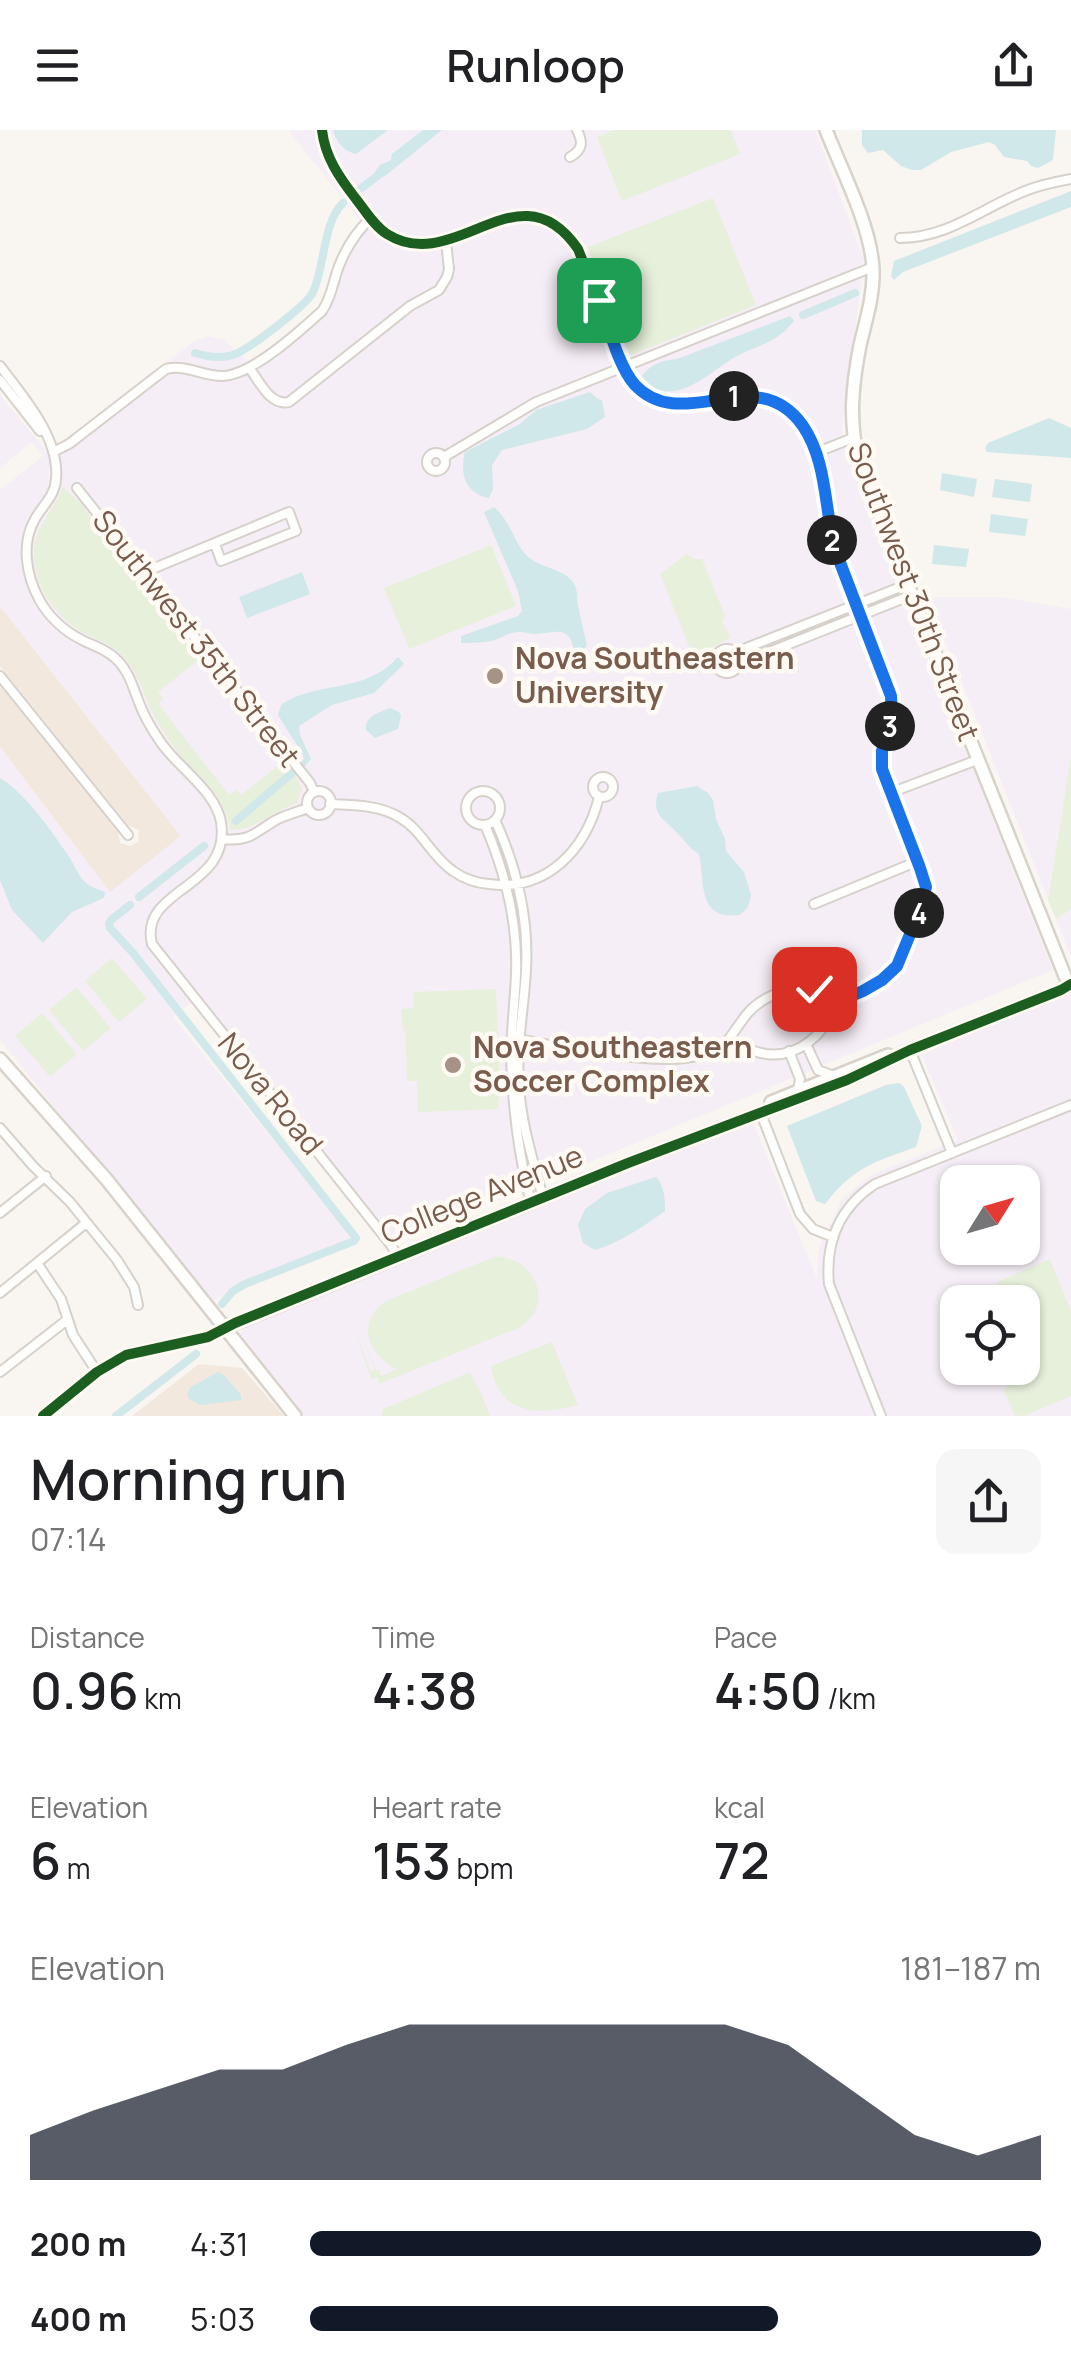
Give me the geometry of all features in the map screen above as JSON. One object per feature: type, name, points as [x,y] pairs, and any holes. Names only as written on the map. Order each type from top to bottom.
[{"type":"street","points":[[322,130],[329,160],[340,179],[382,231],[394,238],[429,244],[446,242],[508,216],[523,215],[551,223],[578,249],[624,367],[636,385],[667,404],[739,396],[767,400],[802,425],[816,453],[830,532],[891,696],[892,717],[882,760],[890,794],[926,887],[897,966],[882,980],[832,1004]]},
{"type":"street","points":[[570,157],[581,148],[576,130]]},
{"type":"street","name":"Southwest 30th Street","points":[[826,130],[866,234],[873,267],[872,293],[851,403],[858,460],[1071,986]]},
{"type":"street","points":[[900,238],[950,229],[1024,191],[1071,179]]},
{"type":"street","points":[[52,452],[69,444],[166,370],[184,368],[221,376],[250,369],[322,312],[343,257],[371,218]]},
{"type":"street","points":[[250,369],[275,401],[289,402],[410,306],[439,290],[448,276],[446,242]]},
{"type":"street","points":[[444,457],[536,402],[873,267]]},
{"type":"street","points":[[0,366],[34,411],[52,452],[54,490],[35,519],[28,542],[34,590],[46,610],[62,628],[104,649],[122,666],[160,742],[217,807],[222,839],[250,838],[282,817],[308,808]]},
{"type":"street","points":[[0,380],[52,452]]},
{"type":"street","points":[[816,453],[854,438]]},
{"type":"street","name":"Southwest 35th Street","points":[[77,488],[314,792]]},
{"type":"street","points":[[146,572],[289,512],[296,531],[221,560],[215,544]]},
{"type":"street","points":[[910,590],[860,615],[739,664],[728,673],[716,666],[715,658],[720,651],[728,648],[736,652],[855,604],[910,590]]},
{"type":"street","points":[[736,652],[739,664]]},
{"type":"street","points":[[0,676],[128,835]]},
{"type":"street","points":[[890,794],[977,760]]},
{"type":"street","points":[[314,792],[326,793],[330,804],[327,811],[314,814],[307,800],[314,792]]},
{"type":"street","points":[[476,793],[495,796],[500,811],[495,820],[485,825],[468,815],[467,805],[476,793]]},
{"type":"street","points":[[330,804],[370,807],[394,814],[416,828],[436,857],[460,876],[506,886],[548,874],[566,860],[586,835],[599,797]]},
{"type":"street","points":[[495,820],[518,884],[524,916],[527,957],[515,1039]]},
{"type":"street","points":[[485,825],[506,886],[514,935],[515,1039],[522,1142],[537,1200]]},
{"type":"street","name":"Nova Road","points":[[222,839],[211,866],[159,910],[152,921],[150,929],[156,950],[398,1256]]},
{"type":"street","points":[[814,904],[918,861]]},
{"type":"street","points":[[1071,986],[1071,1000]]},
{"type":"street","name":"College Avenue","points":[[224,1328],[760,1111],[847,1080],[910,1050],[1071,986]]},
{"type":"street","points":[[515,1039],[669,1059],[694,1057],[723,1046],[771,1054],[789,1051],[817,1036],[830,1017],[832,1004],[826,995],[814,989],[795,989],[771,997],[746,1014],[723,1046]]},
{"type":"street","points":[[741,1024],[743,1038],[753,1050]]},
{"type":"street","points":[[806,1044],[818,1070],[835,1076]]},
{"type":"street","points":[[910,1050],[952,1152]]},
{"type":"street","name":"College Avenue","points":[[760,1111],[770,1102],[798,1090],[886,1055],[910,1050]]},
{"type":"street","points":[[789,1051],[800,1079],[798,1090]]},
{"type":"street","points":[[0,1058],[107,1180],[294,1416]]},
{"type":"street","points":[[881,1416],[829,1284],[827,1262],[841,1217],[875,1184],[1071,1105]]},
{"type":"street","points":[[760,1111],[800,1214],[813,1228],[833,1236]]},
{"type":"street","points":[[1,1130],[70,1202],[126,1274],[138,1305]]},
{"type":"street","points":[[0,1212],[46,1176]]},
{"type":"street","points":[[0,1293],[86,1223]]},
{"type":"street","points":[[37,1263],[61,1298],[73,1335],[98,1372]]},
{"type":"street","points":[[0,1372],[67,1320]]},
{"type":"street","points":[[43,1416],[126,1355],[208,1337],[224,1328]]},
{"type":"shaded area","name":"Nova Southeastern University","points":[[288,130],[815,130],[864,260],[842,431],[846,451],[1053,970],[396,1242],[198,997],[173,1017],[353,1238],[211,1301],[0,1040],[0,747],[110,892],[181,836],[0,606],[0,490],[43,456],[32,442],[0,468],[0,395],[48,453],[194,341],[209,336],[224,340],[253,362],[317,312],[342,251],[360,220]]},
{"type":"shaded area","points":[[928,597],[1001,597],[1071,609],[1071,957]]},
{"type":"shaded area","points":[[0,606],[181,836],[110,893],[0,747],[0,679],[117,827],[120,843],[130,846],[138,842],[139,830],[128,825],[0,666]]},
{"type":"shaded area","points":[[1071,989],[1071,1416],[303,1416],[238,1335],[251,1324],[753,1122],[817,1279],[819,1248],[843,1198],[873,1174],[958,1140],[922,1055]]},
{"type":"shaded area","points":[[199,1364],[242,1368],[284,1416],[132,1416]]},
{"type":"green space","points":[[613,130],[731,130],[740,154],[622,201],[597,137]]},
{"type":"green space","points":[[713,198],[756,305],[631,355],[588,247]]},
{"type":"green space","points":[[63,487],[80,502],[115,551],[206,661],[200,666],[196,662],[158,692],[163,699],[158,704],[229,795],[236,790],[241,795],[283,762],[302,789],[297,803],[256,824],[230,830],[219,799],[164,733],[128,662],[113,647],[72,625],[46,597],[34,562],[34,549],[38,532]]},
{"type":"green space","points":[[491,545],[516,606],[409,649],[384,588]]},
{"type":"green space","points":[[687,554],[702,559],[730,636],[710,649],[706,666],[698,669],[660,574]]},
{"type":"green space","points":[[1071,756],[1071,909],[1056,919],[1048,900]]},
{"type":"green space","points":[[112,958],[147,999],[119,1022],[85,981]]},
{"type":"green space","points":[[76,987],[111,1028],[83,1051],[49,1010]]},
{"type":"green space","name":"Nova Southeastern Soccer Complex","points":[[496,989],[498,1109],[418,1112],[417,1081],[407,1081],[401,1009],[414,1008],[413,992]]},
{"type":"green space","points":[[42,1013],[77,1054],[50,1077],[15,1036]]},
{"type":"green space","points":[[496,1256],[522,1265],[531,1274],[539,1295],[530,1318],[519,1328],[379,1384],[377,1377],[371,1379],[355,1331],[371,1372],[375,1370],[361,1331],[381,1376],[397,1369],[379,1355],[369,1337],[368,1327],[377,1308]]},
{"type":"green space","points":[[1050,1259],[1071,1311],[1071,1396],[1024,1416],[1014,1415],[1004,1391],[1008,1385],[1040,1385],[1040,1285],[997,1285]]},
{"type":"green space","points":[[552,1342],[578,1405],[535,1410],[511,1403],[495,1382],[491,1366]]},
{"type":"green space","points":[[470,1372],[490,1416],[382,1416],[383,1409]]},
{"type":"water","points":[[333,130],[388,130],[356,154],[341,145]]},
{"type":"water","points":[[423,130],[442,130],[385,176],[374,173],[391,160],[392,154]]},
{"type":"water","points":[[862,130],[1056,130],[1053,160],[1038,168],[1027,161],[1004,157],[989,142],[951,152],[921,170],[912,170],[883,150],[868,153],[862,145]]},
{"type":"water","points":[[1071,191],[1071,207],[903,272],[894,280],[891,276],[894,261]]},
{"type":"water","points":[[790,316],[794,321],[780,334],[689,387],[658,390],[643,378],[658,363]]},
{"type":"water","points":[[590,392],[602,400],[605,417],[587,429],[502,450],[492,465],[493,489],[489,498],[475,492],[466,482],[465,452],[520,424],[536,410]]},
{"type":"water","points":[[1049,418],[1071,428],[1071,458],[987,452],[988,443]]},
{"type":"water","points":[[942,473],[977,479],[974,497],[940,490]]},
{"type":"water","points":[[995,479],[1032,484],[1030,502],[992,497]]},
{"type":"water","points":[[494,507],[526,555],[573,582],[587,646],[580,654],[568,636],[559,632],[516,632],[491,641],[461,643],[461,636],[518,616],[522,611],[518,591],[484,512]]},
{"type":"water","points":[[991,514],[1028,519],[1025,536],[989,532]]},
{"type":"water","points":[[934,545],[969,549],[966,567],[932,564]]},
{"type":"water","points":[[302,572],[310,594],[247,618],[239,597]]},
{"type":"water","points":[[398,657],[404,664],[374,693],[332,705],[299,726],[311,759],[304,767],[302,753],[278,715],[281,705],[310,692],[370,677]]},
{"type":"water","points":[[390,708],[401,716],[398,729],[375,738],[366,730],[368,721]]},
{"type":"water","points":[[0,778],[37,813],[84,881],[105,892],[104,898],[72,912],[43,943],[12,910],[0,880]]},
{"type":"water","points":[[697,786],[713,800],[726,851],[744,872],[751,895],[748,907],[740,915],[716,912],[710,906],[699,854],[661,818],[656,808],[658,793]]},
{"type":"water","points":[[899,1083],[922,1126],[916,1147],[866,1167],[825,1204],[816,1201],[787,1126]]},
{"type":"water","points":[[656,1177],[663,1189],[665,1211],[605,1247],[595,1250],[583,1243],[578,1225],[585,1209],[607,1193]]},
{"type":"water","points":[[218,1372],[241,1395],[241,1400],[200,1405],[189,1399],[191,1387]]},
{"type":"waterway","points":[[360,189],[384,171]]},
{"type":"waterway","points":[[195,353],[233,355],[300,307],[313,292],[332,221],[343,203]]},
{"type":"waterway","points":[[803,315],[855,293]]},
{"type":"waterway","points":[[236,821],[292,773]]},
{"type":"waterway","points":[[139,897],[204,846]]},
{"type":"waterway","points":[[130,905],[111,920],[110,928],[356,1238],[245,1284],[222,1304]]},
{"type":"waterway","points":[[116,1416],[196,1354]]},
{"type":"cycle path","points":[[322,130],[339,175],[370,218],[387,234],[412,243],[437,242],[510,218],[533,216],[556,225],[578,249],[625,367],[645,391],[667,402],[690,404],[760,398],[782,406],[802,425],[817,454],[835,551],[891,696],[893,717],[882,751],[882,769],[926,887],[897,965],[863,991],[832,1004]]},
{"type":"cycle path","points":[[43,1416],[97,1372],[126,1355],[208,1337],[628,1163],[847,1080],[1071,984]]},
{"type":"place","name":"Nova Southeastern University","points":[[495,676]]},
{"type":"place","name":"Nova Southeastern Soccer Complex","points":[[453,1065]]},
{"type":"route","points":[[599,300],[624,367],[636,385],[653,397],[667,404],[739,396],[767,400],[792,414],[816,453],[836,552],[891,696],[892,717],[882,751],[882,769],[926,887],[897,966],[882,980],[832,1004],[826,995],[814,989]]}]
